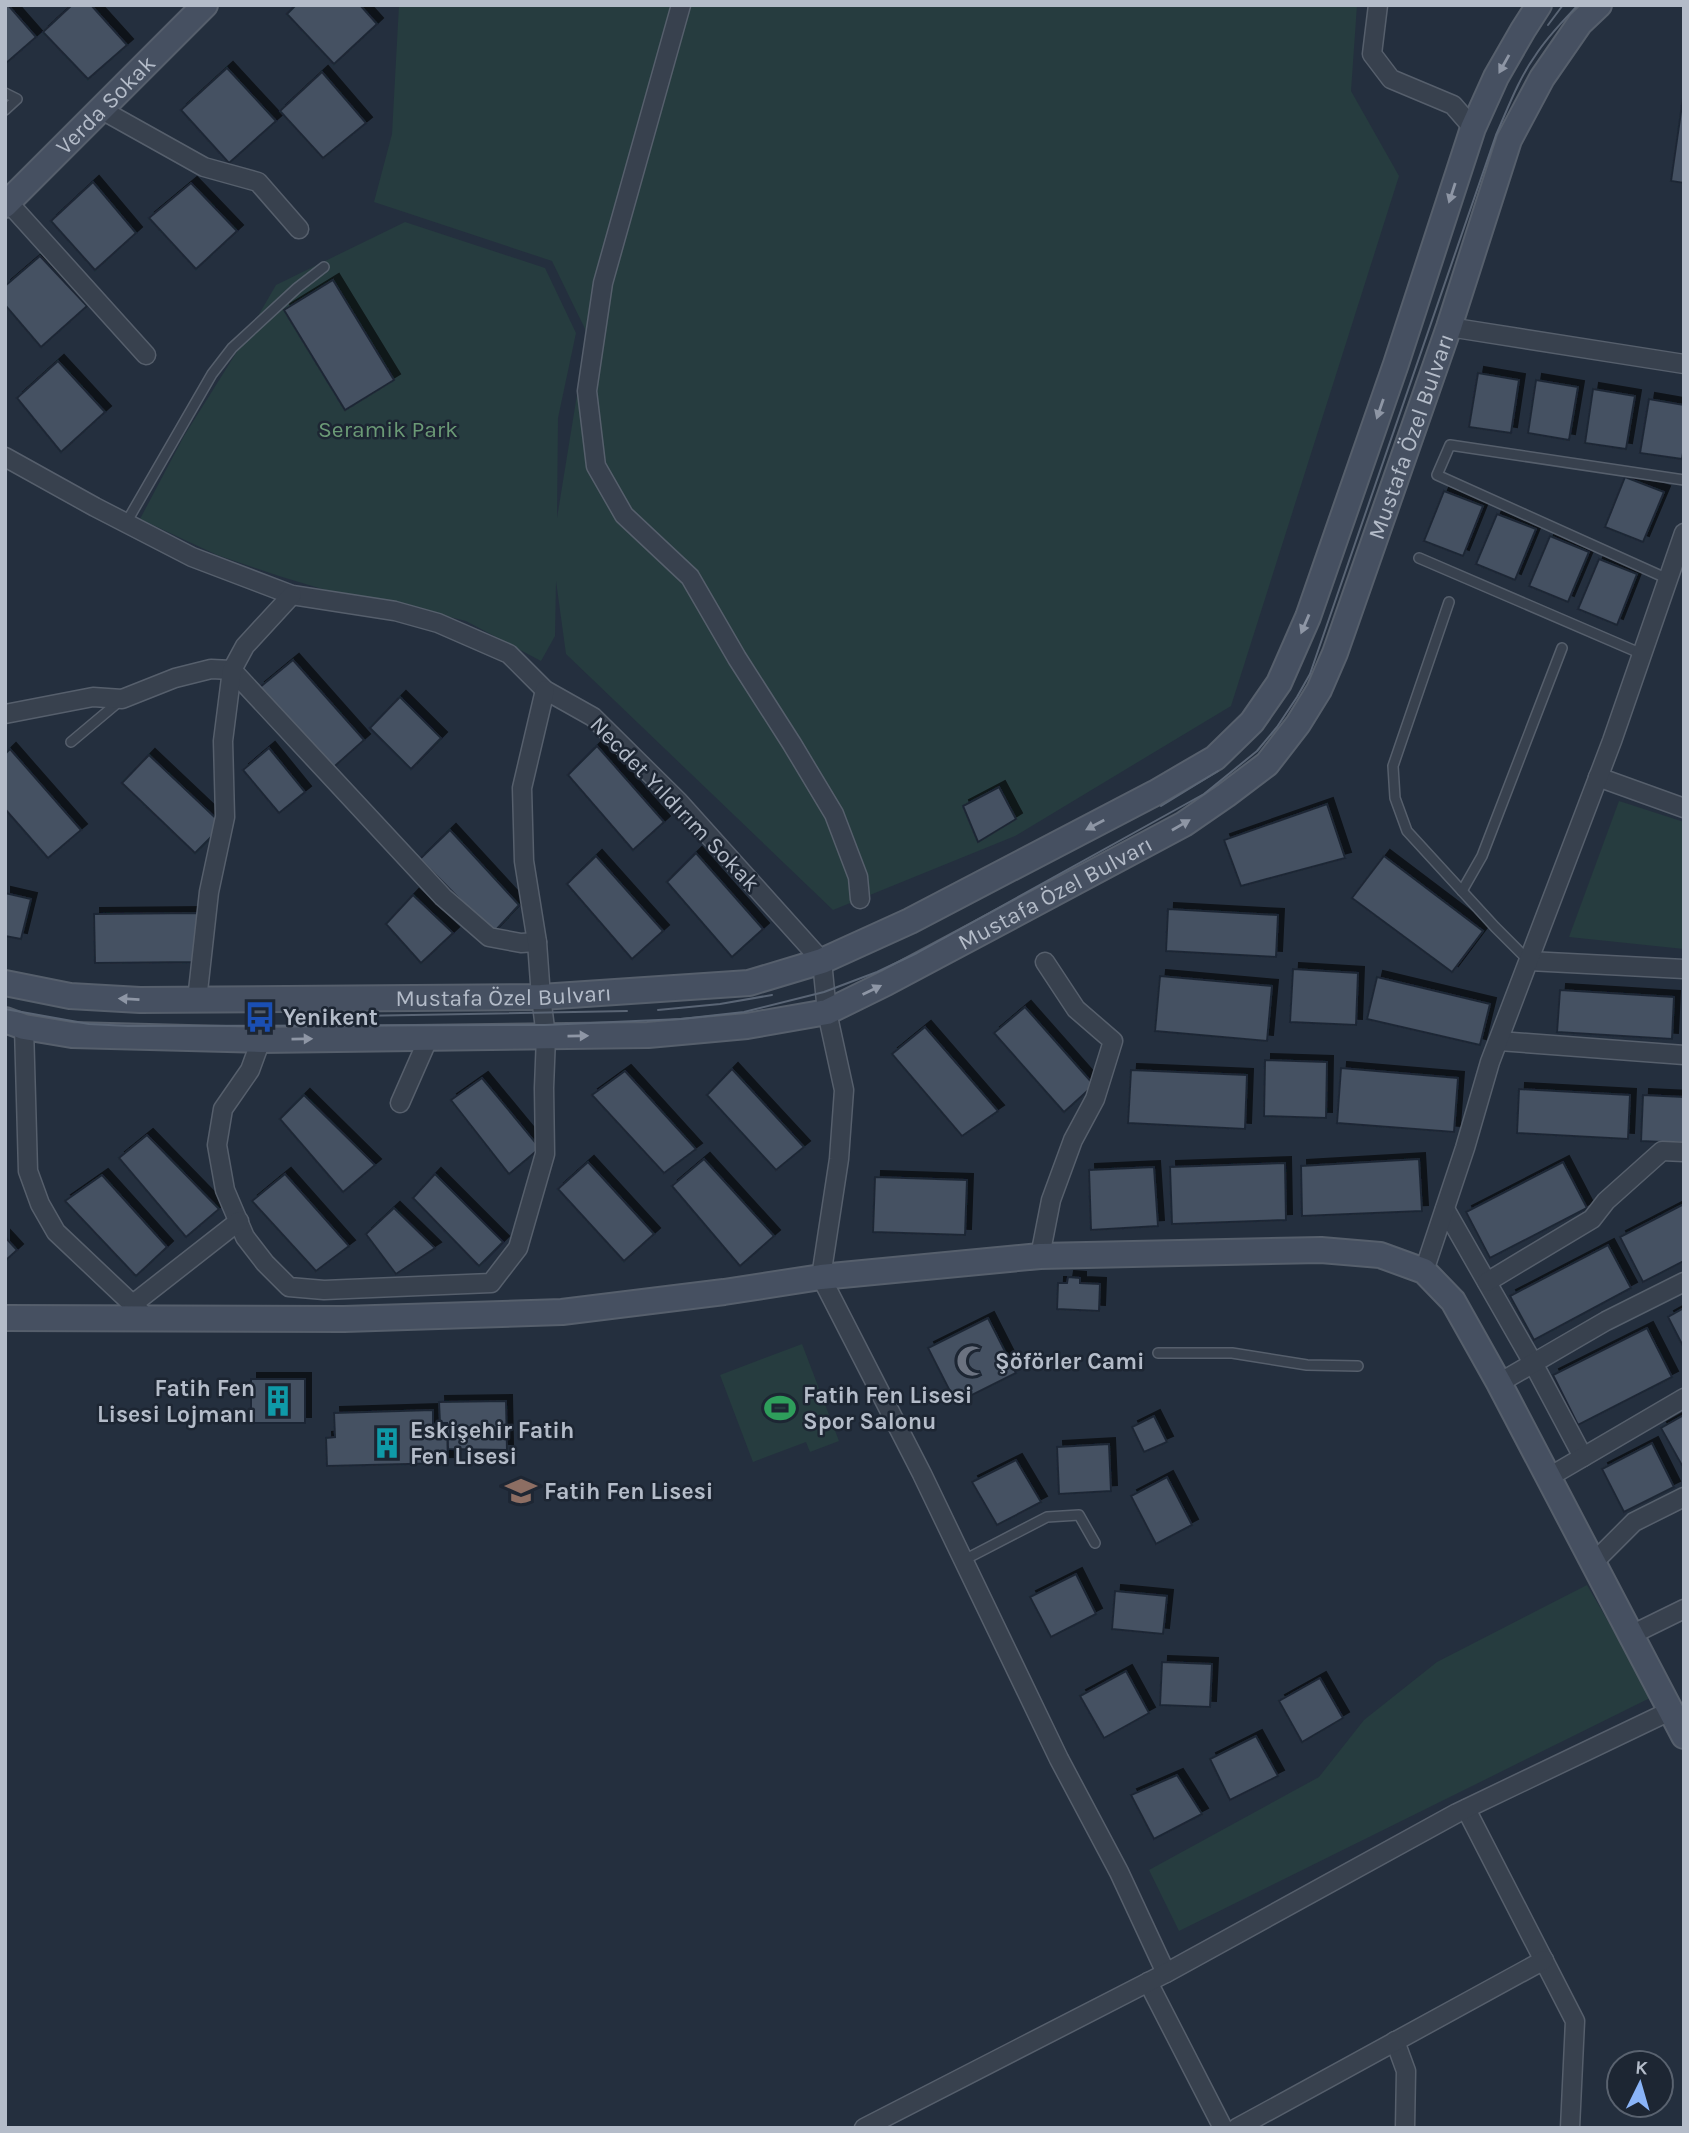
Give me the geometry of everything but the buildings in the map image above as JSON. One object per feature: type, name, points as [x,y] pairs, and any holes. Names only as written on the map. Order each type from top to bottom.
[{"type":"main road","name":"Verda Sokak","points":[[7,204],[205,5]]},
{"type":"main road","name":"Mustafa Özel Bulvarı","points":[[5,983],[71,996],[197,1000],[541,997],[749,983],[822,961],[910,921],[1156,793],[1214,758],[1252,722],[1279,683],[1308,617],[1396,365],[1473,128],[1496,77],[1539,5]]},
{"type":"main road","name":"Mustafa Özel Bulvarı","points":[[15,1023],[72,1035],[261,1040],[648,1035],[747,1026],[827,1012],[1184,824],[1267,764],[1298,724],[1319,690],[1335,653],[1449,327],[1509,140],[1542,78],[1580,23],[1599,5]]},
{"type":"main road","points":[[5,1318],[140,1311],[344,1319],[562,1312],[821,1277],[1040,1256],[1321,1250],[1380,1255],[1424,1271],[1453,1301],[1549,1477],[1684,1736]]},
{"type":"street","points":[[681,5],[603,283],[587,391],[596,466],[624,515],[690,577],[737,658],[792,744],[834,814],[858,877],[860,899]]},
{"type":"street","points":[[1378,5],[1372,54],[1391,79],[1453,105],[1473,128]]},
{"type":"street","points":[[102,110],[204,167],[258,182],[299,229]]},
{"type":"street","points":[[7,204],[146,355]]},
{"type":"street","points":[[1449,327],[1684,364]]},
{"type":"street","name":"Necdet Yıldırım Sokak","points":[[5,457],[192,556],[292,595],[395,611],[438,623],[509,654],[545,690],[593,717],[679,803],[822,961]]},
{"type":"street","points":[[1424,1271],[1465,1149],[1490,1062],[1598,777],[1684,533]]},
{"type":"street","points":[[197,1000],[209,892],[225,817],[223,741],[232,670],[245,646],[292,595]]},
{"type":"street","points":[[5,714],[93,697],[122,699],[174,678],[211,668],[232,670],[443,897],[489,937],[521,943],[537,942]]},
{"type":"street","points":[[261,1040],[250,1070],[223,1109],[217,1145],[225,1190],[246,1237],[265,1264],[289,1287],[324,1290],[491,1283],[518,1248],[545,1154],[546,1036],[537,942],[524,861],[522,789],[545,690]]},
{"type":"street","points":[[1598,777],[1684,808]]},
{"type":"street","points":[[822,961],[827,1012],[844,1090],[839,1159],[821,1277],[964,1560],[1059,1759],[1119,1872],[1166,1973]]},
{"type":"street","points":[[1529,961],[1684,969]]},
{"type":"street","points":[[1040,1256],[1051,1200],[1073,1140],[1095,1099],[1113,1041],[1076,1009],[1045,962]]},
{"type":"street","points":[[15,1023],[28,1171],[40,1204],[57,1232],[140,1311],[239,1221]]},
{"type":"street","points":[[400,1103],[429,1037]]},
{"type":"street","points":[[1499,1041],[1684,1055]]},
{"type":"street","points":[[1487,1282],[1592,1219],[1606,1201],[1661,1151],[1684,1152]]},
{"type":"street","points":[[1445,1209],[1583,1457]]},
{"type":"street","points":[[1499,1383],[1606,1321],[1684,1282]]},
{"type":"street","points":[[1549,1477],[1684,1398]]},
{"type":"street","points":[[1593,1563],[1634,1522],[1684,1497]]},
{"type":"street","points":[[1630,1635],[1684,1609]]},
{"type":"street","points":[[864,2128],[1166,1973],[1466,1809],[1670,1711]]},
{"type":"street","points":[[1466,1809],[1575,2021],[1570,2128]]},
{"type":"street","points":[[1237,2128],[1544,1960]]},
{"type":"street","points":[[1148,1982],[1223,2128]]},
{"type":"street","points":[[1395,2041],[1406,2071],[1405,2128]]},
{"type":"lane","points":[[5,93],[17,99],[5,110]]},
{"type":"lane","points":[[126,523],[212,374],[232,348],[324,267]]},
{"type":"lane","points":[[1668,579],[1437,475],[1450,445],[1684,480]]},
{"type":"lane","points":[[1419,558],[1642,654]]},
{"type":"lane","points":[[1449,602],[1393,766],[1398,809],[1407,831],[1529,961]]},
{"type":"lane","points":[[1462,891],[1482,856],[1562,648]]},
{"type":"lane","points":[[71,742],[122,699]]},
{"type":"lane","points":[[1158,1353],[1232,1353],[1307,1365],[1358,1366]]},
{"type":"lane","points":[[964,1560],[1047,1517],[1079,1515],[1095,1543]]},
{"type":"green space","name":"Seramik Park","points":[[399,5],[1357,5],[1351,91],[1399,176],[1231,706],[1015,836],[833,910],[566,654],[556,581],[555,636],[541,661],[466,621],[382,600],[329,591],[279,576],[217,555],[140,519],[184,436],[276,285],[405,222],[545,268],[576,333],[558,418],[557,518],[587,333],[552,261],[374,202],[392,134]]},
{"type":"green space","points":[[1619,801],[1684,822],[1684,949],[1569,937]]},
{"type":"green space","name":"Fatih Fen Lisesi Spor Salonu","points":[[802,1344],[839,1441],[810,1452],[806,1442],[753,1462],[720,1375]]},
{"type":"green space","points":[[1587,1585],[1652,1697],[1179,1931],[1149,1870],[1319,1777],[1364,1720],[1437,1662]]},
{"type":"tram line","points":[[1548,25],[1563,5]]},
{"type":"tram line","points":[[5,1009],[89,1024],[128,1026],[545,1025],[681,1019],[744,1012],[824,992],[877,972],[917,953],[1204,794],[1257,751],[1277,727],[1310,674],[1496,135],[1529,65],[1578,5]]},
{"type":"tram line","points":[[1161,806],[1218,771]]},
{"type":"tram line","points":[[658,1010],[720,1004],[772,995]]},
{"type":"tram line","points":[[357,1016],[627,1011]]},
{"type":"place","name":"Yenikent","points":[[260,1017]]},
{"type":"place","name":"Şöförler Cami","points":[[972,1361]]},
{"type":"place","name":"Fatih Fen Lisesi Lojmanı","points":[[278,1401]]},
{"type":"place","name":"Fatih Fen Lisesi Spor Salonu","points":[[780,1408]]},
{"type":"place","name":"Eskişehir Fatih Fen Lisesi","points":[[387,1443]]},
{"type":"place","name":"Fatih Fen Lisesi","points":[[521,1491]]}]
